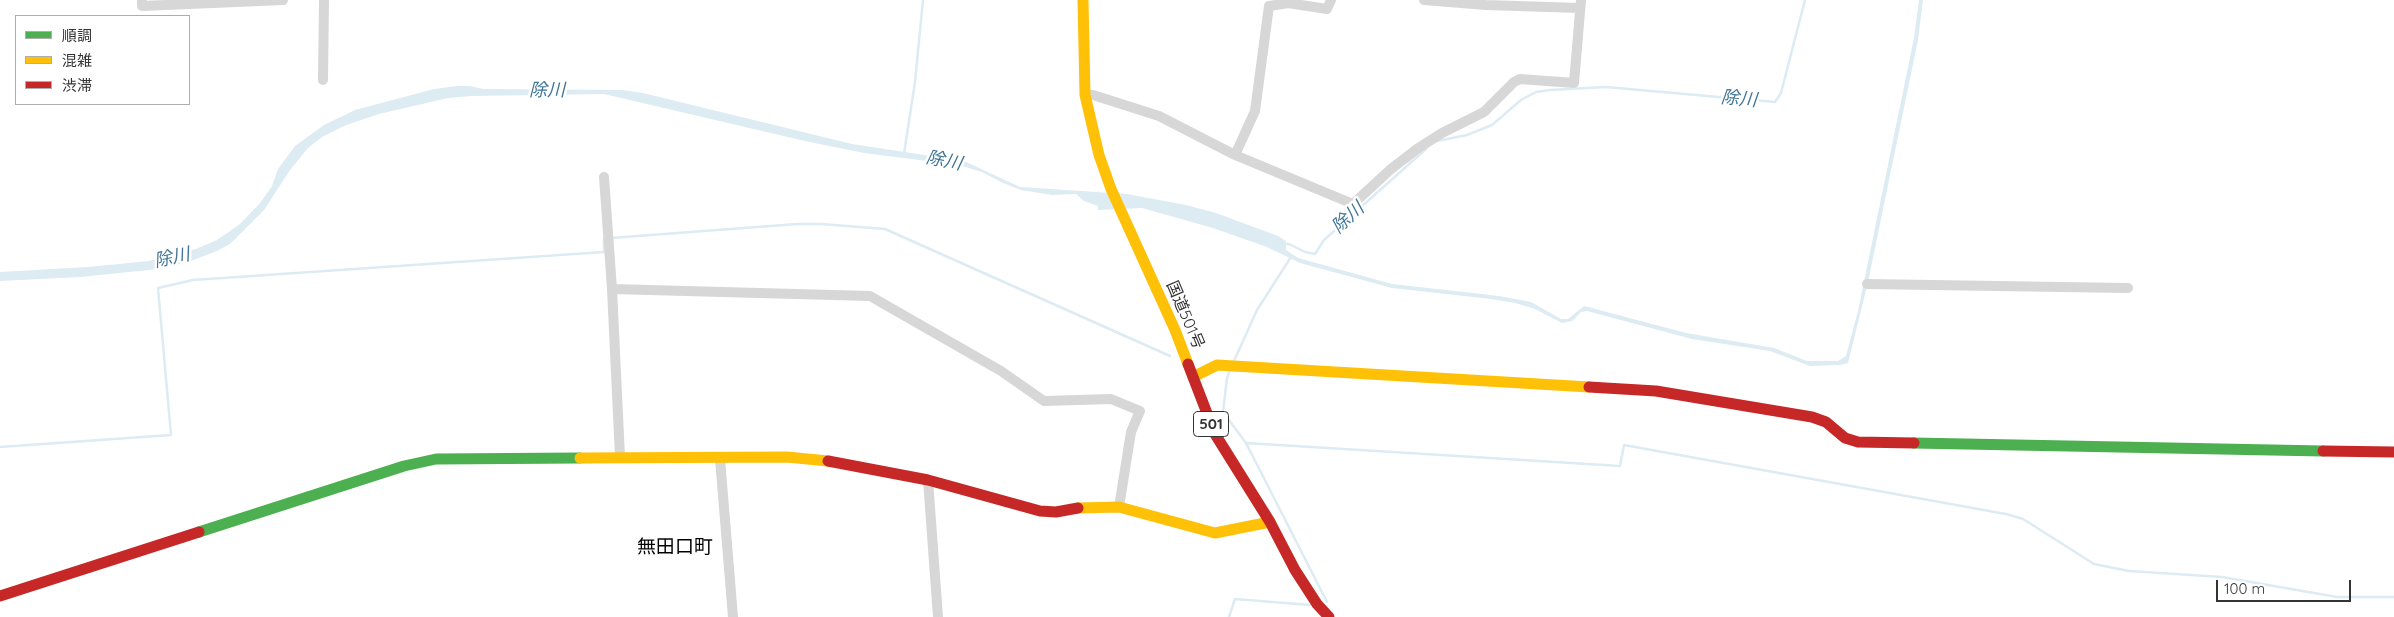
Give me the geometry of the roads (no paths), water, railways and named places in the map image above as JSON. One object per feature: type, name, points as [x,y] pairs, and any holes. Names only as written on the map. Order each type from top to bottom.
[{"type":"main road","name":"国道501号","points":[[1083,0],[1085,95],[1099,155],[1111,189],[1175,330],[1214,434],[1270,522],[1317,604],[1329,617]]},
{"type":"main road","points":[[1193,378],[1217,365],[1656,391],[1812,417],[1826,422],[1845,438],[1858,442],[2394,452]]},
{"type":"main road","points":[[0,596],[404,466],[436,460],[787,457],[827,460],[928,480],[1040,511],[1056,512],[1077,508],[1119,506],[1216,533],[1270,522]]},
{"type":"street","points":[[142,0],[142,6],[283,0]]},
{"type":"street","points":[[323,80],[324,0]]},
{"type":"street","points":[[1235,155],[1255,111],[1270,6],[1288,3],[1327,8],[1331,0]]},
{"type":"street","points":[[1085,95],[1093,95],[1159,116],[1235,155],[1353,204],[1391,169],[1417,149],[1442,133],[1484,112],[1514,82],[1520,79],[1574,83],[1580,4],[1486,5],[1424,0]]},
{"type":"street","points":[[604,177],[612,289],[620,457]]},
{"type":"street","points":[[1867,284],[2128,288]]},
{"type":"street","points":[[612,289],[870,296],[1001,371],[1044,401],[1111,399],[1140,411],[1131,432],[1119,506]]},
{"type":"street","points":[[720,459],[733,617]]},
{"type":"street","points":[[928,480],[938,617]]},
{"type":"water","points":[[1919,0],[1923,0],[1918,40],[1868,282],[1848,363],[1840,365],[1810,366],[1770,351],[1692,339],[1587,311],[1581,312],[1572,321],[1562,323],[1535,309],[1515,303],[1392,288],[1300,263],[1267,247],[1213,228],[1142,208],[1098,210],[1098,206],[1084,201],[1076,194],[1052,195],[1021,190],[982,172],[959,165],[864,153],[604,94],[448,98],[379,114],[346,125],[322,137],[308,148],[290,170],[264,210],[230,244],[217,251],[188,262],[159,269],[80,277],[0,281],[0,272],[149,261],[196,249],[217,240],[240,224],[260,203],[272,186],[278,169],[295,146],[324,125],[355,110],[434,89],[457,86],[483,89],[623,90],[643,93],[852,144],[964,161],[1020,187],[1127,194],[1186,205],[1216,213],[1278,236],[1286,241],[1286,250],[1298,258],[1392,284],[1499,296],[1531,302],[1561,319],[1568,319],[1584,306],[1686,333],[1774,348],[1807,361],[1838,361],[1846,356],[1858,311],[1914,38]]},
{"type":"waterway","points":[[904,154],[915,82],[923,0]]},
{"type":"waterway","name":"除川","points":[[1437,141],[1467,135],[1492,125],[1521,100],[1536,92],[1550,90],[1606,87],[1775,102],[1781,93],[1805,0]]},
{"type":"waterway","name":"除川","points":[[1284,244],[1289,244],[1305,252],[1315,254],[1324,240],[1426,149]]},
{"type":"waterway","points":[[611,238],[797,224],[885,229],[1170,356]]},
{"type":"waterway","points":[[0,447],[171,435],[158,288],[193,280],[604,252],[604,239]]},
{"type":"waterway","points":[[1234,361],[1257,310],[1291,257]]},
{"type":"waterway","points":[[1230,370],[1227,378],[1223,412],[1246,443],[1327,602]]},
{"type":"waterway","points":[[1246,443],[1620,466],[1624,445],[2006,514],[2023,519],[2094,564],[2129,571],[2222,577],[2337,597],[2394,597]]},
{"type":"waterway","points":[[1229,617],[1235,599],[1310,605]]},
{"type":"district","name":"無田口町","points":[[675,547]]}]
